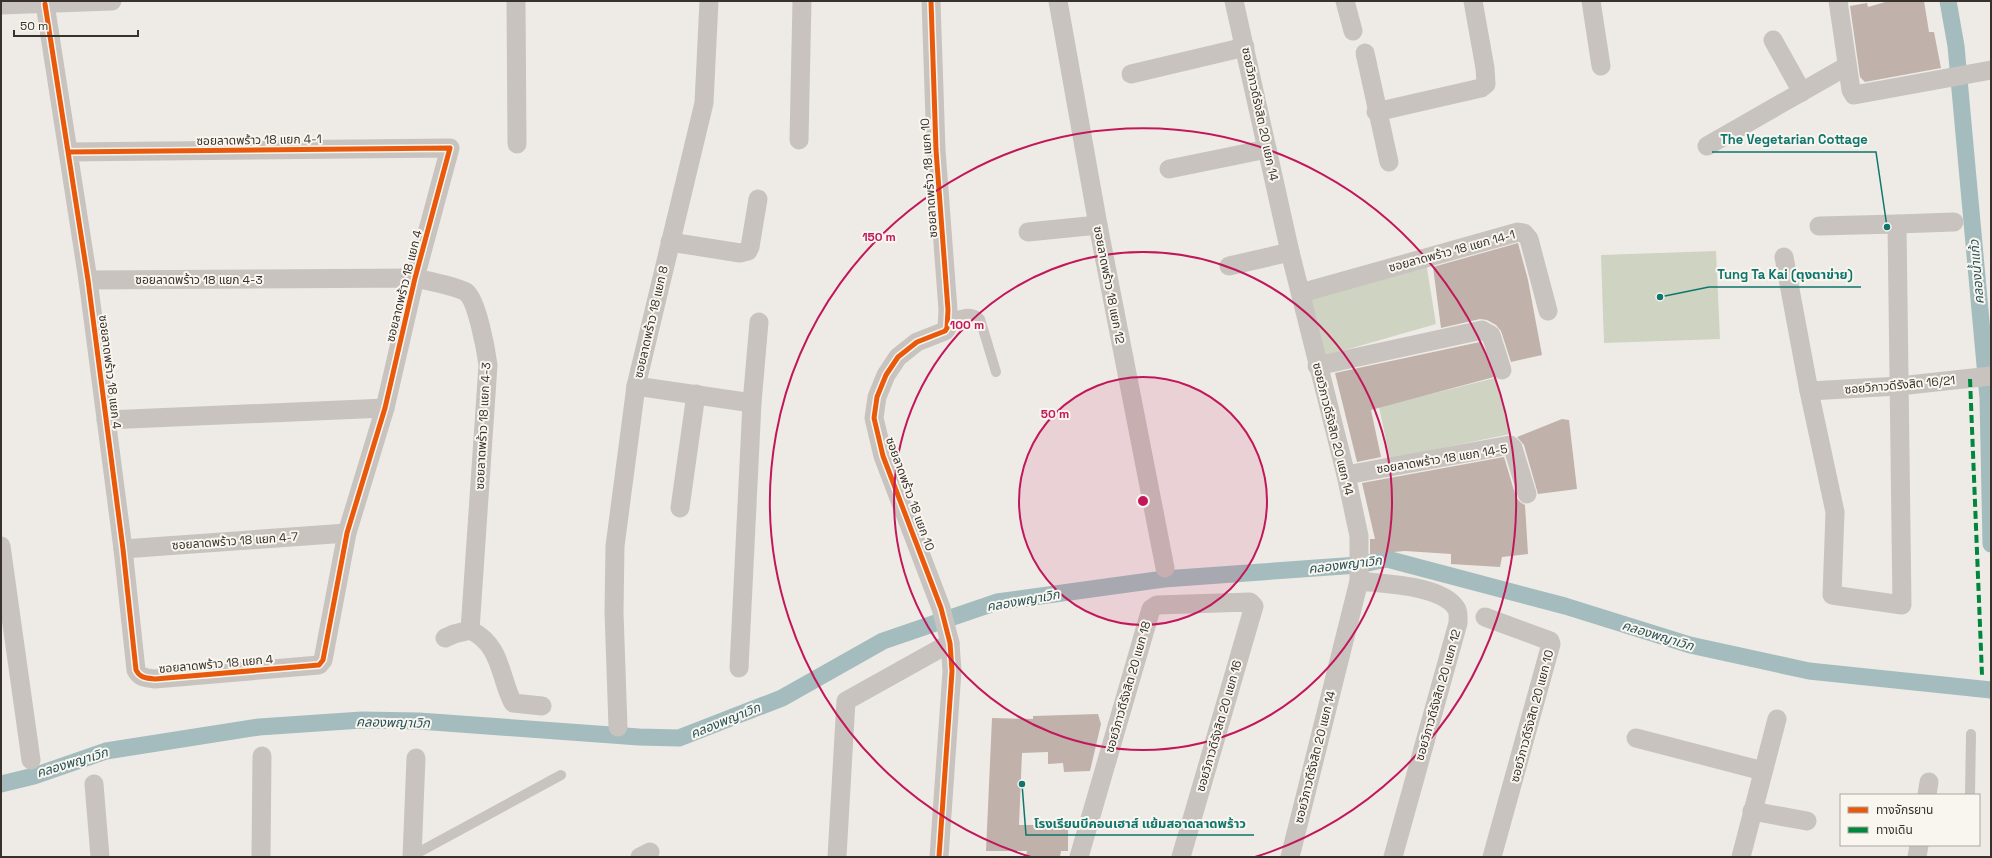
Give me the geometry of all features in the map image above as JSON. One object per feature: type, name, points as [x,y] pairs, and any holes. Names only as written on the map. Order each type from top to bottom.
[{"type":"street","points":[[1,5],[105,1]]},
{"type":"street","points":[[516,1],[517,144]]},
{"type":"street","name":"ซอยลาดพร้าว 18 แยก 8","points":[[709,1],[704,103],[636,386],[752,403]]},
{"type":"street","points":[[800,140],[802,1]]},
{"type":"street","name":"ซอยลาดพร้าว 18 แยก 10","points":[[931,1],[936,150],[948,319],[947,328],[945,331],[917,342],[898,357],[883,382],[877,397],[874,418],[883,456],[941,608],[950,643],[952,672],[939,857]]},
{"type":"street","name":"ซอยลาดพร้าว 18 แยก 12","points":[[1058,1],[1098,225],[1165,568]]},
{"type":"street","name":"ซอยวิภาวดีรังสิต 20 แยก 14","points":[[1234,1],[1290,252],[1317,366],[1346,475],[1359,536],[1359,582],[1290,857]]},
{"type":"street","points":[[1345,1],[1353,31]]},
{"type":"street","points":[[1376,112],[1481,88],[1486,84],[1485,68],[1473,1]]},
{"type":"street","points":[[1591,1],[1601,66]]},
{"type":"street","points":[[1838,1],[1851,90],[1854,94],[1857,95],[1991,70]]},
{"type":"street","name":"ซอยลาดพร้าว 18 แยก 4","points":[[45,4],[88,280],[123,549],[136,670],[138,675],[144,678],[155,679],[321,663],[324,660],[347,533],[385,408],[415,278],[450,148]]},
{"type":"street","points":[[1773,40],[1802,92]]},
{"type":"street","points":[[1131,74],[1245,47]]},
{"type":"street","points":[[1365,53],[1376,112],[1388,162]]},
{"type":"street","points":[[1707,146],[1847,66]]},
{"type":"street","name":"ซอยลาดพร้าว 18 แยก 4-1","points":[[68,152],[450,148]]},
{"type":"street","points":[[1169,170],[1267,149]]},
{"type":"street","points":[[670,242],[740,253],[745,252],[750,247],[758,199]]},
{"type":"street","points":[[1819,226],[1954,222]]},
{"type":"street","points":[[1784,257],[1809,392],[1834,512],[1832,595],[1902,605],[1897,224]]},
{"type":"street","points":[[1028,232],[1098,225]]},
{"type":"street","name":"ซอยลาดพร้าว 18 แยก 14-1","points":[[1300,293],[1518,232],[1524,233],[1529,239],[1548,311]]},
{"type":"street","points":[[1229,266],[1290,252]]},
{"type":"street","name":"ซอยลาดพร้าว 18 แยก 4-3","points":[[88,280],[415,278],[465,292],[471,297],[487,354],[488,365],[470,630]]},
{"type":"street","points":[[739,668],[752,403],[759,322]]},
{"type":"street","points":[[1317,366],[1482,330],[1487,331],[1491,335],[1502,370]]},
{"type":"street","name":"ซอยวิภาวดีรังสิต 16/21","points":[[1809,392],[1899,386],[1983,377]]},
{"type":"street","points":[[618,727],[614,612],[615,546],[636,386]]},
{"type":"street","points":[[680,508],[696,394]]},
{"type":"street","points":[[106,420],[385,408]]},
{"type":"street","name":"ซอยลาดพร้าว 18 แยก 14-5","points":[[1346,475],[1510,446],[1513,448],[1527,494]]},
{"type":"street","name":"ซอยลาดพร้าว 18 แยก 4-7","points":[[123,549],[347,533]]},
{"type":"street","points":[[1,546],[31,760]]},
{"type":"street","name":"ซอยวิภาวดีรังสิต 20 แยก 12","points":[[1359,582],[1431,591],[1452,602],[1457,608],[1458,614],[1458,623],[1393,857]]},
{"type":"street","name":"ซอยวิภาวดีรังสิต 20 แยก 18","points":[[1079,857],[1151,609],[1157,605],[1244,601]]},
{"type":"street","name":"ซอยวิภาวดีรังสิต 20 แยก 16","points":[[1181,857],[1254,606],[1250,602],[1244,601]]},
{"type":"street","name":"ซอยวิภาวดีรังสิต 20 แยก 10","points":[[1485,617],[1550,641],[1551,644],[1492,857]]},
{"type":"street","points":[[445,638],[470,630],[479,635],[496,656],[501,666],[513,703],[542,706]]},
{"type":"street","points":[[837,857],[846,701],[950,643]]},
{"type":"street","points":[[1741,857],[1777,718]]},
{"type":"street","points":[[1636,738],[1763,772]]},
{"type":"street","points":[[261,857],[262,756]]},
{"type":"street","points":[[412,856],[416,758]]},
{"type":"street","points":[[94,784],[100,857]]},
{"type":"street","points":[[1752,811],[1807,821]]},
{"type":"street","points":[[1917,857],[1919,846]]},
{"type":"lane","points":[[948,319],[970,313],[976,315],[980,319],[996,372]]},
{"type":"lane","points":[[1970,794],[1971,734]]},
{"type":"lane","points":[[412,856],[561,775]]},
{"type":"green space","points":[[1716,251],[1720,339],[1604,343],[1601,255]]},
{"type":"green space","points":[[1426,262],[1436,324],[1324,356],[1307,296]]},
{"type":"green space","points":[[1495,378],[1510,434],[1390,459],[1379,407]]},
{"type":"building","points":[[1889,1],[1924,1],[1929,32],[1934,32],[1941,68],[1865,82],[1860,77],[1850,6],[1867,3],[1868,7]]},
{"type":"building","points":[[1518,243],[1528,280],[1542,355],[1511,362],[1501,331],[1496,325],[1487,320],[1480,319],[1441,328],[1433,267]]},
{"type":"building","points":[[1480,342],[1494,377],[1371,410],[1381,457],[1357,462],[1335,373]]},
{"type":"building","points":[[1562,419],[1569,420],[1577,489],[1538,494],[1524,445],[1517,437]]},
{"type":"building","points":[[1504,457],[1516,497],[1525,505],[1528,554],[1502,557],[1500,567],[1451,564],[1451,554],[1405,551],[1370,554],[1370,539],[1375,539],[1362,483]]},
{"type":"building","points":[[1098,714],[1101,724],[1090,771],[1064,772],[1063,763],[1048,764],[1048,752],[1022,753],[1019,825],[1068,825],[1068,851],[1061,851],[1060,857],[1026,857],[1027,851],[986,851],[992,718],[1033,719],[1033,716]]},
{"type":"waterway","name":"คลองน้ำแก้ว","points":[[1948,1],[1956,46],[1988,398],[1991,544]]},
{"type":"waterway","name":"คลองพญาเวิก","points":[[1,784],[34,776],[106,751],[259,727],[362,720],[419,721],[639,737],[679,738],[782,698],[883,641],[997,602],[1164,579],[1358,565],[1387,559],[1565,606],[1690,645],[1809,671],[1991,690]]},
{"type":"marked path","points":[[1970,379],[1982,675]]},
{"type":"cycle path","points":[[931,1],[936,150],[948,310],[947,328],[945,331],[917,342],[898,357],[886,375],[877,397],[874,418],[883,456],[941,608],[950,643],[952,671],[939,857]]},
{"type":"cycle path","points":[[45,4],[88,280],[123,549],[136,670],[141,676],[155,679],[319,665],[323,660],[347,533],[385,408],[415,278],[450,148],[68,152]]},
{"type":"place","name":"The Vegetarian Cottage","points":[[1887,227]]},
{"type":"place","name":"Tung Ta Kai (ตุงตาข่าย)","points":[[1660,297]]},
{"type":"place","name":"โรงเรียนบีคอนเฮาส์ แย้มสอาดลาดพร้าว","points":[[1022,784]]}]
